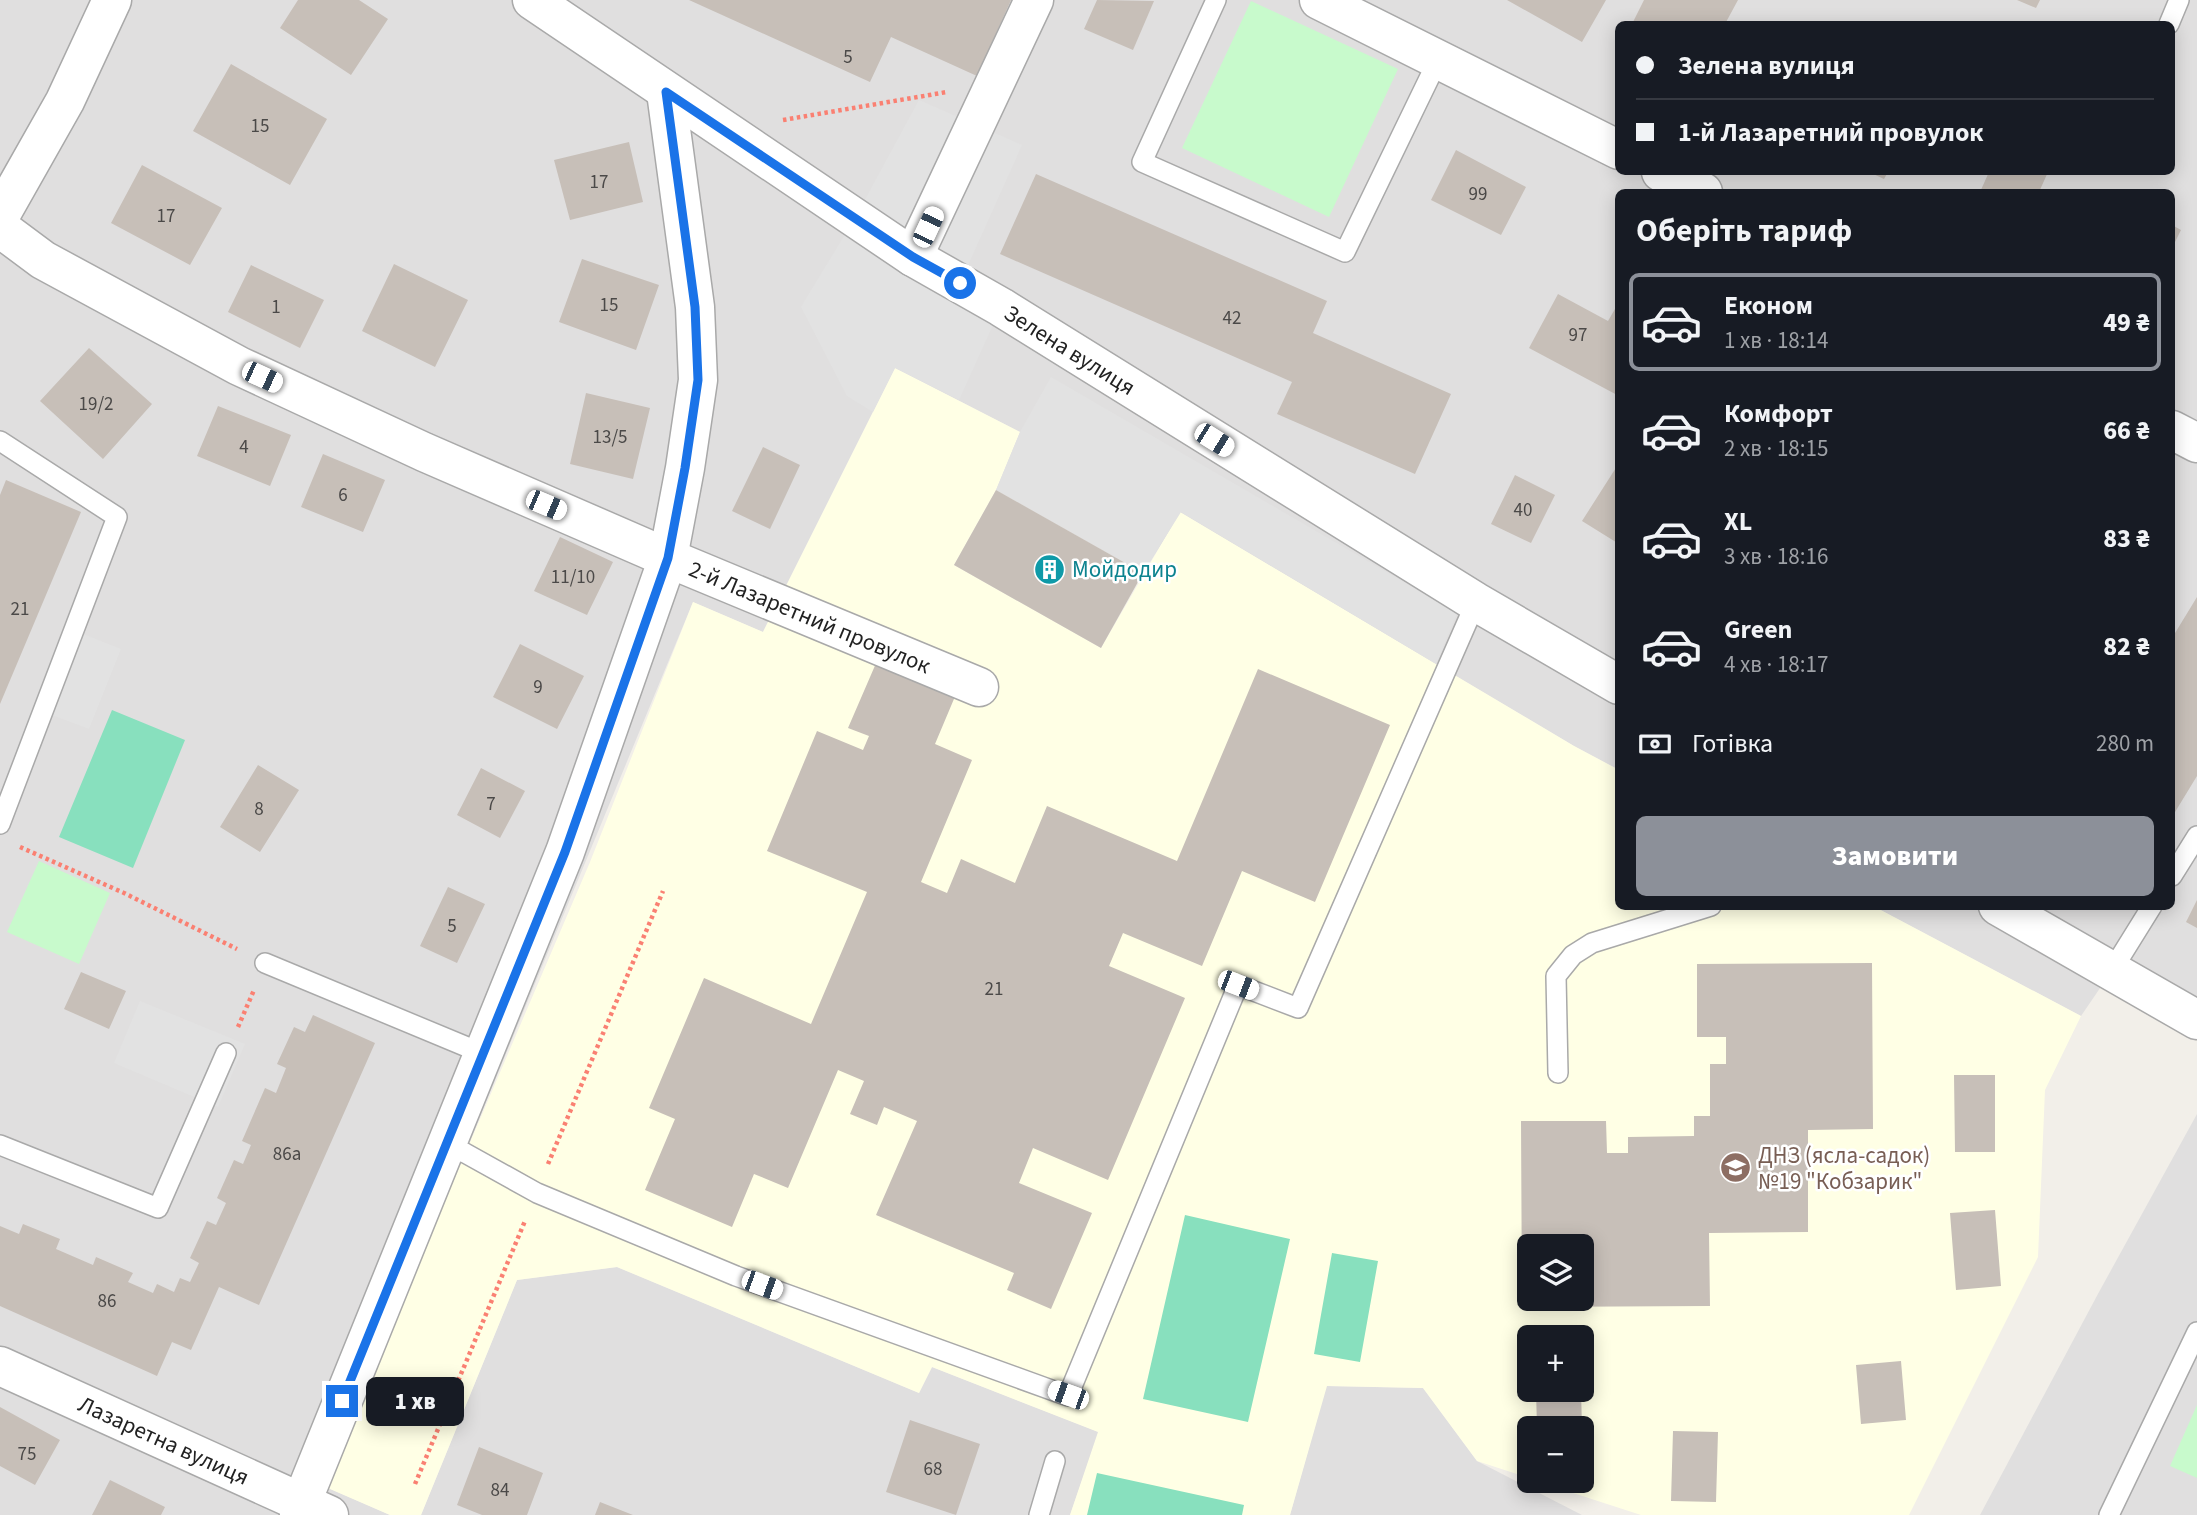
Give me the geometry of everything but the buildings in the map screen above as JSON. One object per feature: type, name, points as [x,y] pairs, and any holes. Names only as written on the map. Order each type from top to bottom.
[{"type":"street","points":[[0,216],[65,101],[113,0]]},
{"type":"street","name":"Зелена вулиця","points":[[532,0],[913,257],[1001,307],[1476,602],[1615,683]]},
{"type":"street","points":[[913,257],[1034,0]]},
{"type":"street","points":[[1319,0],[1615,148]]},
{"type":"street","points":[[310,1511],[446,1146],[565,852],[668,558],[698,380],[695,307],[666,92]]},
{"type":"street","points":[[1667,175],[1697,189]]},
{"type":"street","name":"2-й Лазаретний провулок","points":[[0,228],[43,260],[239,366],[424,452],[668,558],[979,687]]},
{"type":"street","points":[[2175,432],[2197,443]]},
{"type":"street","points":[[2005,910],[2197,1020]]},
{"type":"street","name":"Лазаретна вулиця","points":[[0,1366],[310,1511]]},
{"type":"lane","points":[[1216,0],[1142,162],[1345,252],[1438,60]]},
{"type":"lane","points":[[2170,21],[2179,0]]},
{"type":"lane","points":[[0,442],[117,517],[0,824]]},
{"type":"lane","points":[[446,1146],[465,1153],[537,1193],[736,1276],[1068,1395],[1238,985],[1297,1008],[1476,602]]},
{"type":"lane","points":[[2175,871],[2197,836]]},
{"type":"lane","points":[[1558,1073],[1556,976],[1573,955],[1592,943],[1698,910]]},
{"type":"lane","points":[[2110,972],[2149,910]]},
{"type":"lane","points":[[265,963],[484,1054]]},
{"type":"lane","points":[[0,1145],[158,1208],[226,1053]]},
{"type":"lane","points":[[2109,1515],[2197,1332]]},
{"type":"lane","points":[[1039,1515],[1055,1461]]},
{"type":"path","points":[[772,121],[994,84]]},
{"type":"path","points":[[12,843],[124,893],[265,963],[226,1053]]},
{"type":"shaded area","points":[[0,0],[2197,0],[2197,1020],[2111,972],[2081,1016],[1881,910],[2175,910],[2175,189],[1615,189],[1615,768],[1181,513],[1143,573],[996,490],[1020,432],[895,368],[763,632],[693,602],[324,1486],[390,1515],[0,1515]]},
{"type":"shaded area","points":[[919,100],[1022,145],[960,283],[1001,307],[959,400],[895,368],[873,412],[847,396],[801,307],[855,218]]},
{"type":"shaded area","points":[[895,368],[1020,432],[996,490],[954,565],[1101,648],[1180,512],[1615,768],[1615,910],[1881,910],[2081,1016],[2045,1090],[2038,1257],[1909,1515],[1641,1515],[1573,1493],[1594,1493],[1594,1416],[1517,1416],[1517,1474],[1477,1461],[1423,1388],[1327,1386],[1290,1515],[1070,1515],[1098,1432],[932,1367],[919,1393],[617,1267],[517,1280],[421,1515],[390,1515],[323,1486],[590,862],[693,602],[763,632]]},
{"type":"shaded area","points":[[1051,377],[1457,613],[1436,664],[1181,512],[1143,573],[996,490],[1020,432]]},
{"type":"shaded area","points":[[83,634],[121,649],[89,729],[52,715]]},
{"type":"shaded area","points":[[140,1001],[245,1044],[218,1107],[114,1063]]},
{"type":"shaded area","points":[[2197,1114],[2197,1515],[1980,1515],[2099,1292]]},
{"type":"shaded area","points":[[617,1267],[919,1393],[932,1367],[1099,1432],[1070,1515],[421,1515],[517,1280]]},
{"type":"shaded area","points":[[1326,1386],[1423,1388],[1477,1461],[1517,1482],[1517,1493],[1539,1493],[1582,1515],[1290,1515]]},
{"type":"green space","points":[[1251,1],[1398,69],[1329,217],[1182,148]]},
{"type":"green space","points":[[112,710],[185,740],[133,868],[59,837]]},
{"type":"green space","points":[[39,861],[110,893],[79,964],[7,932]]},
{"type":"green space","points":[[1185,1215],[1290,1239],[1248,1422],[1143,1399]]},
{"type":"green space","points":[[1332,1253],[1378,1261],[1360,1362],[1314,1354]]},
{"type":"green space","points":[[2197,1405],[2197,1478],[2170,1466]]},
{"type":"green space","points":[[1097,1473],[1244,1505],[1242,1515],[1087,1515]]},
{"type":"place","name":"Мойдодир","points":[[1049,569]]},
{"type":"place","name":"ДНЗ (ясла-садок) №19 \"Кобзарик\"","points":[[1735,1168]]},
{"type":"route","points":[[342,1401],[565,852],[668,558],[698,380],[695,307],[666,92],[913,257],[960,283]]}]
